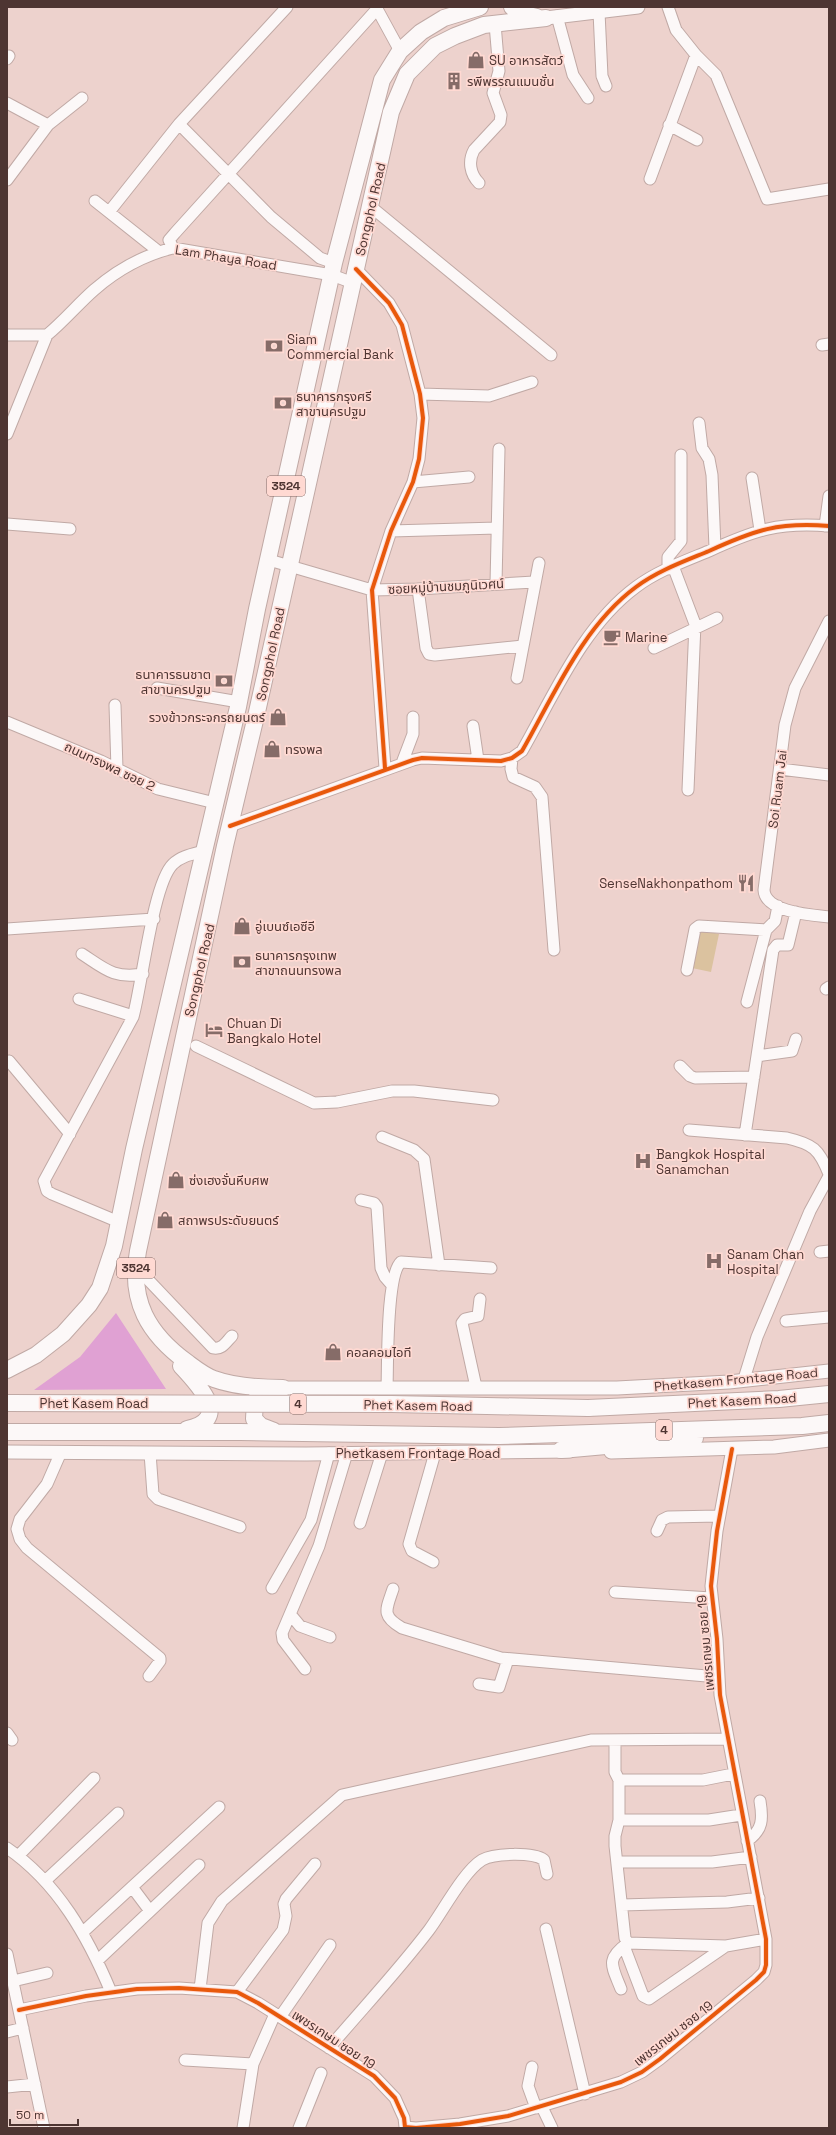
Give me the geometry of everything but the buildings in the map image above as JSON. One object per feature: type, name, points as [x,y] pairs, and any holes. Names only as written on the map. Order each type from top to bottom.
[{"type":"highway","name":"Songphol Road","points":[[7,1370],[36,1355],[63,1334],[89,1305],[104,1277],[114,1246],[239,702],[333,269],[382,80],[400,51],[421,32],[444,18],[480,7]]},
{"type":"highway","points":[[490,25],[508,7]]},
{"type":"highway","points":[[512,7],[520,13],[530,17],[551,17]]},
{"type":"highway","name":"Songphol Road","points":[[283,1388],[257,1388],[212,1379],[176,1354],[157,1335],[141,1308],[135,1288],[136,1267],[230,826],[290,566],[391,112],[407,74],[435,46],[455,36],[490,25],[551,17]]},
{"type":"highway","points":[[166,1018],[187,1022]]},
{"type":"highway","points":[[154,1432],[199,1427],[209,1416],[210,1406],[203,1392],[172,1356],[157,1335]]},
{"type":"highway","points":[[280,1433],[261,1426],[254,1419],[253,1410],[255,1400],[264,1392],[283,1388]]},
{"type":"highway","name":"Phet Kasem Road","points":[[7,1403],[384,1404],[588,1408],[779,1399],[829,1394]]},
{"type":"highway","name":"Phet Kasem Road","points":[[7,1432],[280,1433],[499,1436],[802,1426],[829,1423]]},
{"type":"highway","points":[[561,1450],[657,1443],[802,1426]]},
{"type":"main road","name":"Songphol Road","points":[[551,17],[638,7]]},
{"type":"main road","name":"Phetkasem Frontage Road","points":[[283,1388],[616,1388],[744,1379],[829,1370]]},
{"type":"main road","name":"Phetkasem Frontage Road","points":[[7,1452],[435,1453],[561,1450],[631,1452],[774,1447],[829,1440]]},
{"type":"street","points":[[109,212],[179,124],[287,7]]},
{"type":"street","points":[[668,7],[676,30],[696,55],[716,75],[767,199],[829,189]]},
{"type":"street","points":[[173,248],[169,240],[377,8],[400,51]]},
{"type":"street","points":[[599,12],[602,76],[606,86]]},
{"type":"street","points":[[551,17],[573,75],[588,98]]},
{"type":"street","points":[[479,183],[473,177],[470,165],[471,155],[500,122],[501,114],[493,93],[499,71],[490,25]]},
{"type":"street","points":[[650,180],[696,55]]},
{"type":"street","points":[[7,180],[48,125],[82,98]]},
{"type":"street","points":[[7,103],[48,125]]},
{"type":"street","points":[[179,124],[276,221],[333,269]]},
{"type":"street","points":[[669,125],[697,140]]},
{"type":"street","points":[[95,202],[158,251]]},
{"type":"street","points":[[370,206],[551,355]]},
{"type":"street","name":"Lam Phaya Road","points":[[47,335],[99,286],[123,268],[158,251],[173,248],[333,269],[354,276]]},
{"type":"street","points":[[354,276],[389,303],[402,325],[420,394],[423,418],[419,459],[413,482],[391,531],[372,590],[386,768]]},
{"type":"street","points":[[7,335],[47,335],[7,434]]},
{"type":"street","points":[[420,394],[489,396],[532,382]]},
{"type":"street","points":[[699,423],[702,448],[709,459],[712,475],[715,548]]},
{"type":"street","points":[[496,584],[499,449]]},
{"type":"street","points":[[681,455],[682,541],[668,557],[671,568],[692,612],[696,628],[688,790]]},
{"type":"street","points":[[413,482],[469,478]]},
{"type":"street","points":[[752,478],[760,530]]},
{"type":"street","points":[[230,826],[353,782],[386,768],[422,758],[501,761],[512,758],[522,751],[590,633],[622,597],[637,586],[671,568],[760,530],[798,524],[827,526],[829,496]]},
{"type":"street","points":[[7,524],[70,529]]},
{"type":"street","points":[[391,531],[497,528]]},
{"type":"street","name":"ซอยหมู่บ้านชมภูนิเวศน์","points":[[269,560],[372,590],[418,590],[534,582]]},
{"type":"street","points":[[517,678],[534,582],[539,563]]},
{"type":"street","points":[[418,590],[426,648],[429,654],[435,655],[523,646]]},
{"type":"street","points":[[654,648],[718,618]]},
{"type":"street","name":"Soi Ruam Jai","points":[[829,621],[795,688],[790,702],[764,890],[764,896],[768,902],[796,912],[829,917]]},
{"type":"street","points":[[157,688],[239,702]]},
{"type":"street","points":[[115,705],[117,769]]},
{"type":"street","points":[[402,763],[413,734],[413,717]]},
{"type":"street","name":"ถนนทรงพล ซอย 2","points":[[7,722],[35,732],[158,789],[215,803]]},
{"type":"street","points":[[473,726],[478,760]]},
{"type":"street","points":[[512,758],[511,769],[513,777],[535,787],[542,798],[554,950]]},
{"type":"street","points":[[780,769],[829,775]]},
{"type":"street","points":[[119,1222],[47,1192],[44,1181],[133,1016],[143,974],[157,898],[165,877],[172,865],[183,857],[204,851]]},
{"type":"street","points":[[747,1002],[766,930],[775,921],[778,906]]},
{"type":"street","points":[[746,1135],[773,950],[777,945],[788,945],[796,912]]},
{"type":"street","points":[[7,929],[154,919]]},
{"type":"street","points":[[687,970],[695,929],[699,926],[766,930]]},
{"type":"street","points":[[82,954],[118,975],[130,977],[143,974]]},
{"type":"street","points":[[79,999],[133,1016]]},
{"type":"street","points":[[757,1056],[792,1051],[796,1039]]},
{"type":"street","points":[[196,1046],[314,1103],[337,1102],[392,1091],[414,1091],[493,1100]]},
{"type":"street","points":[[9,1061],[70,1134]]},
{"type":"street","points":[[680,1066],[690,1076],[695,1078],[754,1077]]},
{"type":"street","points":[[689,1130],[787,1138],[811,1145],[820,1156],[829,1175],[810,1211],[760,1331],[744,1379]]},
{"type":"street","points":[[382,1137],[414,1150],[424,1159],[439,1265]]},
{"type":"street","points":[[361,1200],[374,1203],[377,1207],[382,1268],[385,1277],[391,1284]]},
{"type":"street","points":[[387,1387],[391,1284],[395,1270],[401,1262],[491,1268]]},
{"type":"street","points":[[136,1267],[212,1348],[217,1349],[222,1346],[232,1336]]},
{"type":"street","points":[[476,1388],[462,1322],[465,1319],[478,1316],[480,1299]]},
{"type":"street","points":[[786,1321],[829,1317]]},
{"type":"street","name":"เพชรเกษม ซอย 19","points":[[19,2010],[110,1992],[137,1989],[200,1989],[237,1992],[278,2015],[374,2076],[395,2098],[404,2118],[405,2127],[427,2127],[469,2123],[539,2108],[585,2094],[642,2072],[756,1980],[764,1972],[766,1965],[766,1939],[751,1857],[733,1774],[718,1677],[717,1639],[711,1598],[711,1578],[719,1516],[732,1449]]},
{"type":"street","points":[[61,1452],[47,1484],[20,1519],[17,1529],[20,1539],[27,1548],[160,1658],[160,1661],[149,1676]]},
{"type":"street","points":[[360,1523],[382,1452]]},
{"type":"street","points":[[150,1453],[153,1494],[158,1499],[240,1527]]},
{"type":"street","points":[[272,1588],[311,1520],[330,1453]]},
{"type":"street","points":[[305,1669],[283,1640],[282,1633],[319,1546],[347,1453]]},
{"type":"street","points":[[433,1562],[412,1551],[409,1544],[435,1453]]},
{"type":"street","points":[[657,1532],[662,1520],[668,1517],[719,1516]]},
{"type":"street","points":[[393,1590],[387,1615],[390,1621],[402,1628],[508,1659],[718,1677]]},
{"type":"street","points":[[615,1592],[711,1598]]},
{"type":"street","points":[[290,1614],[300,1626],[330,1637]]},
{"type":"street","points":[[479,1684],[499,1687],[508,1659]]},
{"type":"street","points":[[200,1989],[205,1935],[212,1913],[222,1901],[338,1797],[590,1740],[728,1739]]},
{"type":"street","points":[[615,1740],[615,1766],[619,1780],[619,1820],[615,1836],[625,1938],[643,1996],[649,1999],[726,1946]]},
{"type":"street","points":[[619,1780],[703,1780],[733,1774]]},
{"type":"street","points":[[18,1856],[94,1778]]},
{"type":"street","points":[[747,1841],[756,1835],[762,1823],[760,1801]]},
{"type":"street","points":[[83,1932],[219,1807]]},
{"type":"street","points":[[45,1881],[118,1813]]},
{"type":"street","points":[[619,1820],[709,1820],[741,1815]]},
{"type":"street","points":[[7,1848],[45,1881],[72,1915],[98,1960],[110,1992]]},
{"type":"street","points":[[330,2048],[428,1931],[473,1868],[483,1860],[503,1855],[540,1857],[544,1860],[547,1874]]},
{"type":"street","points":[[617,1862],[712,1862],[751,1857]]},
{"type":"street","points":[[237,1992],[283,1930],[286,1916],[284,1904],[286,1899],[315,1864]]},
{"type":"street","points":[[98,1960],[199,1865]]},
{"type":"street","points":[[132,1887],[150,1911]]},
{"type":"street","points":[[622,1904],[727,1902],[758,1898]]},
{"type":"street","points":[[546,1929],[585,2094]]},
{"type":"street","points":[[621,1989],[613,1969],[612,1958],[617,1950],[626,1944],[726,1946],[766,1939]]},
{"type":"street","points":[[243,2128],[253,2064],[278,2015],[330,1945]]},
{"type":"street","points":[[7,1954],[44,2128]]},
{"type":"street","points":[[13,1981],[47,1973]]},
{"type":"street","points":[[7,2032],[23,2028]]},
{"type":"street","points":[[185,2060],[253,2064]]},
{"type":"street","points":[[532,2067],[528,2086],[539,2108],[552,2128]]},
{"type":"street","points":[[299,2128],[321,2073]]},
{"type":"street","points":[[7,2087],[35,2084]]},
{"type":"shaded area","points":[[700,930],[719,934],[711,972],[692,968]]},
{"type":"shaded area","points":[[116,1313],[166,1389],[34,1390],[80,1357]]},
{"type":"cycle path","points":[[356,269],[389,303],[402,325],[420,394],[423,418],[419,459],[413,482],[391,531],[372,590],[385,768]]},
{"type":"cycle path","points":[[230,826],[413,760],[422,758],[501,761],[512,758],[522,751],[558,685],[585,641],[600,621],[617,603],[644,581],[671,567],[725,544],[767,529],[795,525],[829,526]]},
{"type":"cycle path","points":[[19,2010],[86,1996],[137,1989],[179,1988],[237,1992],[258,2003],[374,2076],[395,2098],[404,2118],[405,2127],[416,2128],[460,2124],[508,2116],[621,2082],[642,2072],[660,2059],[756,1980],[764,1972],[766,1965],[766,1939],[720,1695],[717,1639],[711,1586],[717,1531],[732,1449]]},
{"type":"place","name":"SU อาหารสัตว์","points":[[476,60]]},
{"type":"place","name":"รพีพรรณแมนชั่น","points":[[454,81]]},
{"type":"place","name":"Siam Commercial Bank","points":[[274,346]]},
{"type":"place","name":"ธนาคารกรุงศรี สาขานครปฐม","points":[[283,403]]},
{"type":"place","name":"Marine","points":[[612,637]]},
{"type":"place","name":"ธนาคารธนชาต สาขานครปฐม","points":[[224,681]]},
{"type":"place","name":"รวงข้าวกระจกรถยนตร์","points":[[278,717]]},
{"type":"place","name":"ทรงพล","points":[[272,749]]},
{"type":"place","name":"SenseNakhonpathom","points":[[746,883]]},
{"type":"place","name":"อู่เบนซ์เอซีอี","points":[[242,926]]},
{"type":"place","name":"ธนาคารกรุงเทพ สาขาถนนทรงพล","points":[[242,962]]},
{"type":"place","name":"Chuan Di Bangkalo Hotel","points":[[214,1030]]},
{"type":"place","name":"Bangkok Hospital Sanamchan","points":[[643,1161]]},
{"type":"place","name":"ซ่งเฮงจั่นหีบศพ","points":[[176,1180]]},
{"type":"place","name":"สถาพรประดับยนตร์","points":[[165,1220]]},
{"type":"place","name":"Sanam Chan Hospital","points":[[714,1261]]},
{"type":"place","name":"คอลคอมไอที","points":[[333,1352]]}]
